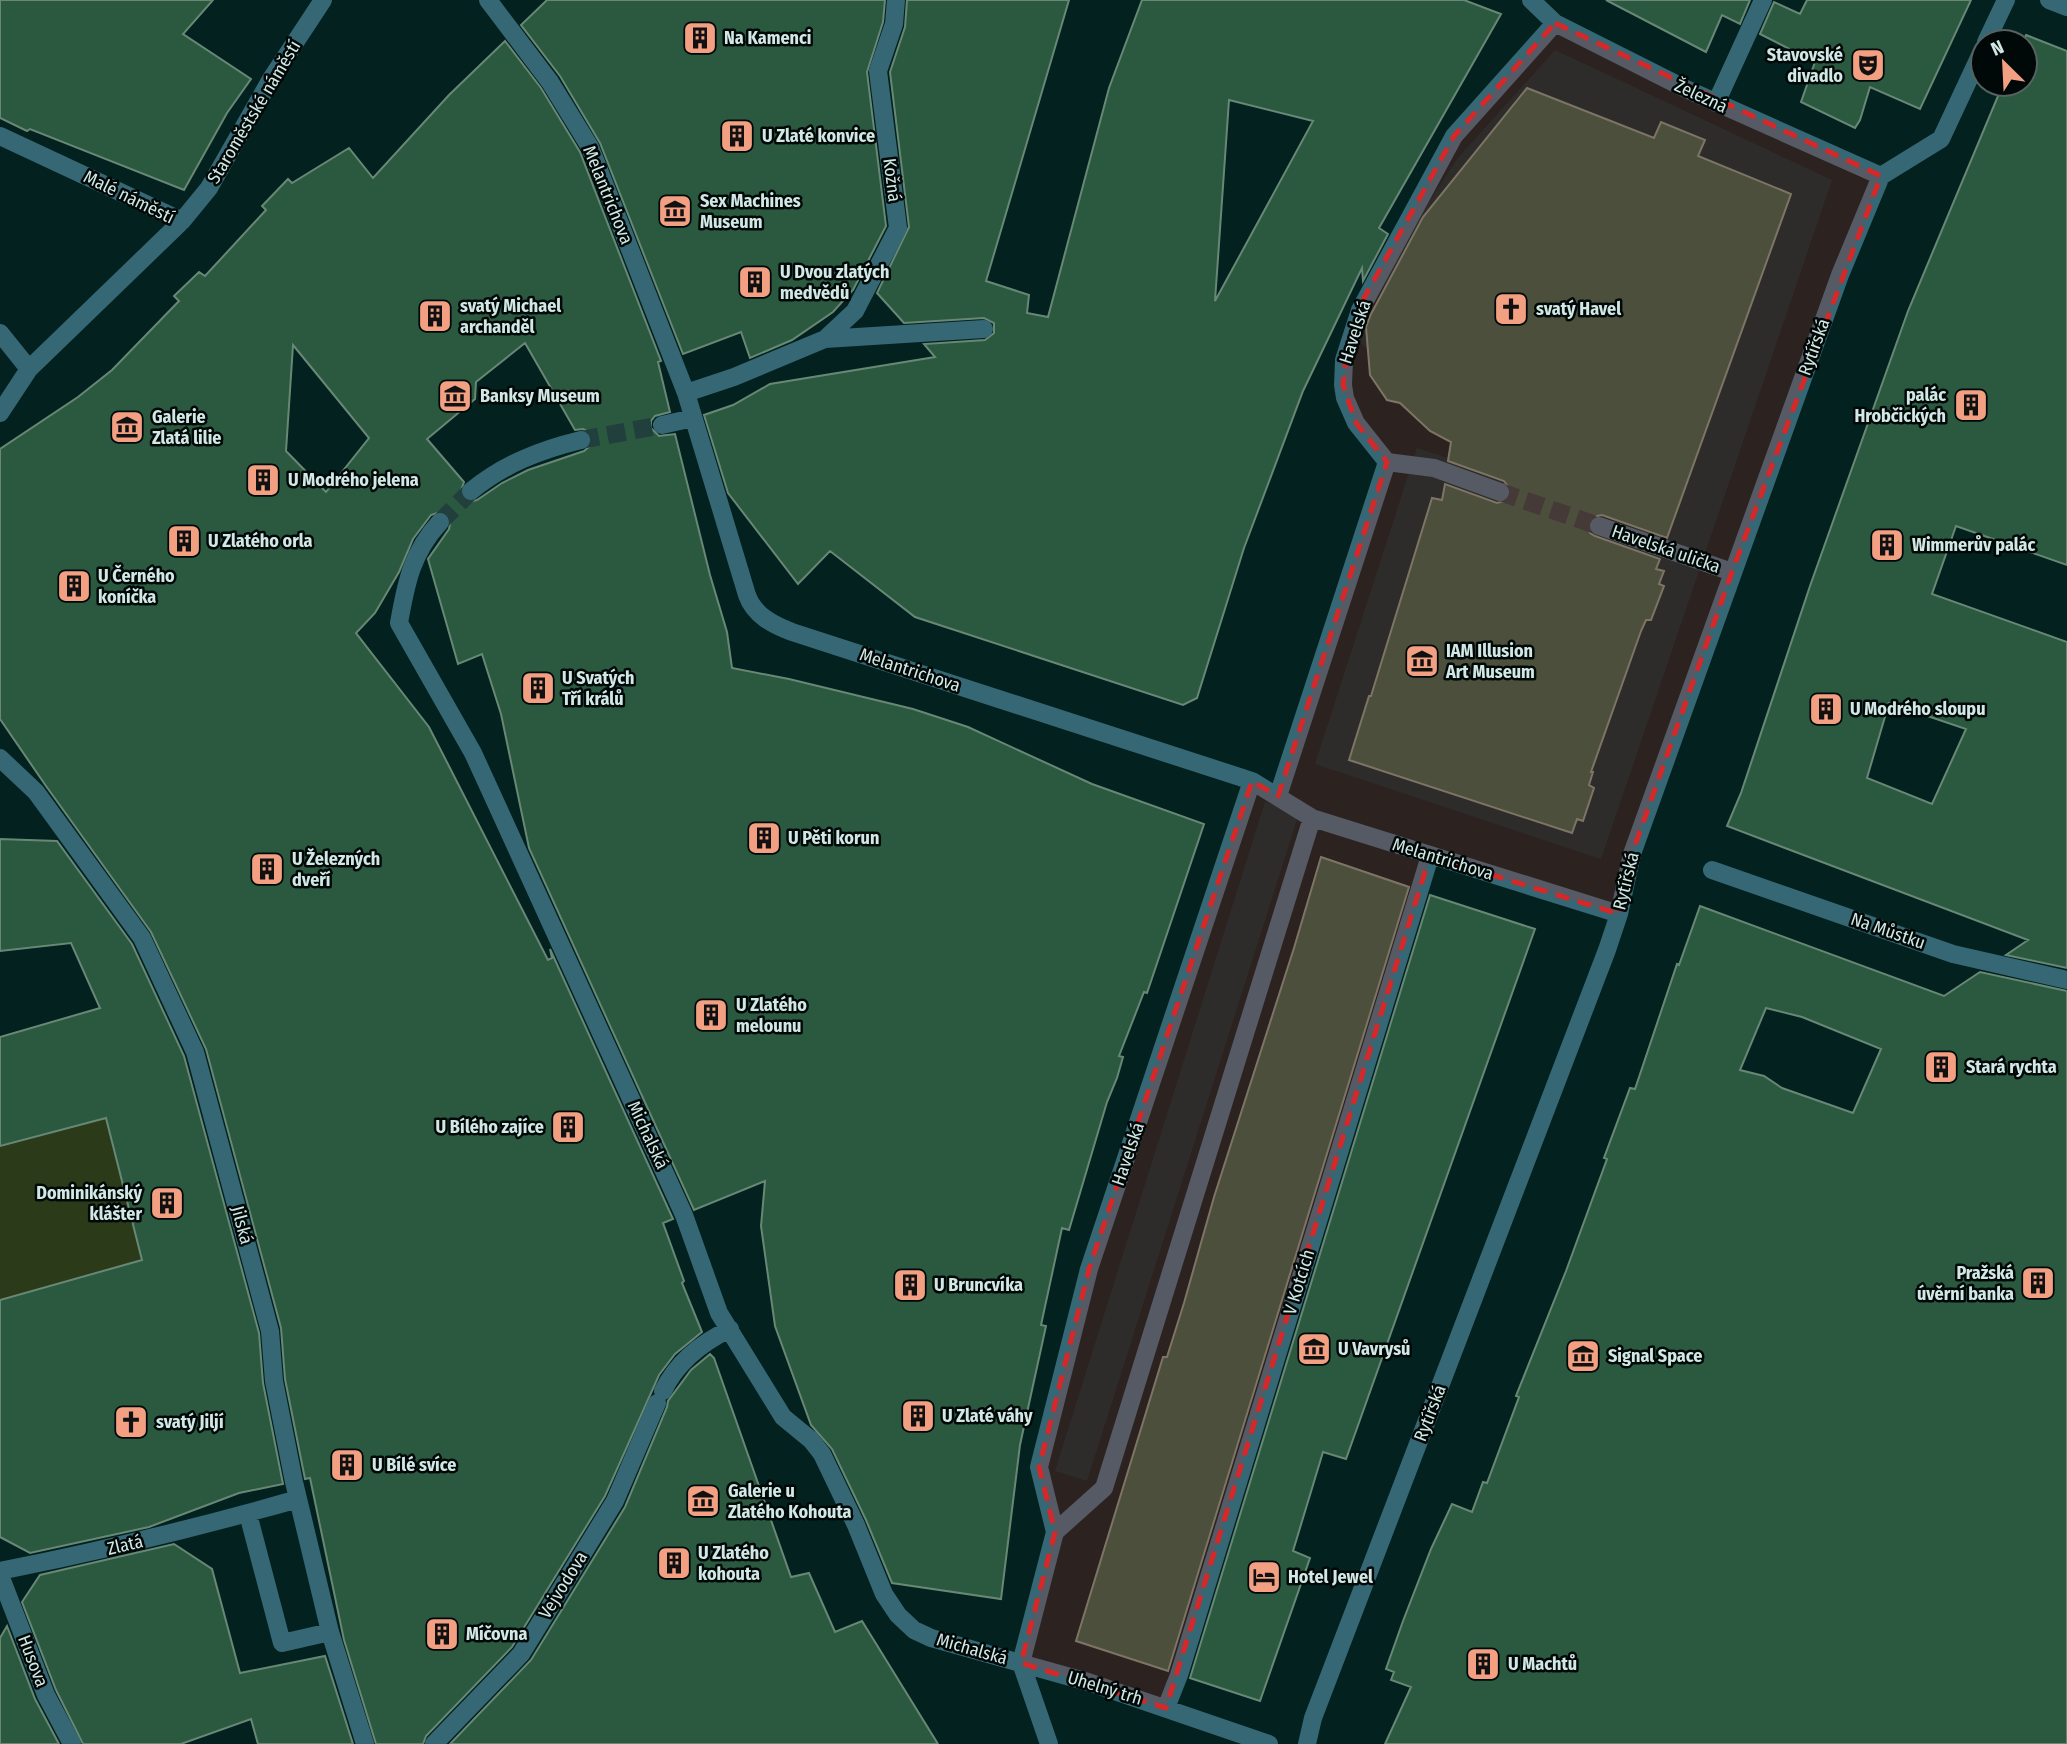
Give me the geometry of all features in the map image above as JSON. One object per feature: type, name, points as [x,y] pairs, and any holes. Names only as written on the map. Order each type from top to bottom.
[{"type":"street","name":"Staroměstské náměstí","points":[[182,222],[209,188],[271,79],[323,0]]},
{"type":"street","name":"Melantrichova","points":[[488,0],[541,70],[590,147],[686,393],[747,595],[752,606],[764,618],[792,632],[1252,781],[1312,818],[1619,914]]},
{"type":"street","name":"Kožná","points":[[825,339],[855,311],[898,228],[878,71],[894,24],[896,0]]},
{"type":"street","name":"Železná","points":[[1531,0],[1555,23],[1716,103],[1881,176]]},
{"type":"street","points":[[1716,103],[1763,0]]},
{"type":"street","points":[[1993,28],[2006,0]]},
{"type":"street","points":[[2049,0],[2067,8]]},
{"type":"street","name":"Havelská","points":[[1387,462],[1356,423],[1345,398],[1344,360],[1360,310],[1454,136],[1555,23]]},
{"type":"street","points":[[1881,176],[1941,139],[1969,79]]},
{"type":"street","name":"Malé náměstí","points":[[0,136],[182,222],[29,369],[0,413]]},
{"type":"street","name":"Rytířská","points":[[1307,1744],[1313,1718],[1619,914],[1632,854],[1732,572],[1840,275],[1881,176]]},
{"type":"street","name":"Kožná","points":[[686,393],[734,377],[825,339],[984,329]]},
{"type":"street","points":[[0,333],[29,369]]},
{"type":"street","points":[[662,425],[693,418]]},
{"type":"street","points":[[471,491],[486,479],[532,453],[581,440]]},
{"type":"street","points":[[1278,796],[1387,462],[1434,468],[1500,492]]},
{"type":"street","name":"Michalská","points":[[440,522],[426,536],[410,568],[399,623],[473,753],[679,1202],[719,1313],[783,1417],[811,1440],[822,1454],[856,1525],[884,1594],[898,1615],[914,1630],[931,1638],[1021,1663]]},
{"type":"street","name":"Havelská ulička","points":[[1599,526],[1732,572]]},
{"type":"street","name":"Jilská","points":[[0,758],[36,792],[142,938],[195,1052],[270,1331],[274,1381],[298,1499],[330,1632],[365,1744]]},
{"type":"street","name":"Havelská","points":[[1021,1663],[1055,1532],[1038,1467],[1089,1269],[1252,781]]},
{"type":"street","points":[[1055,1532],[1104,1488],[1312,818]]},
{"type":"street","name":"V Kotcích","points":[[1166,1708],[1183,1662],[1430,856]]},
{"type":"street","name":"Na Můstku","points":[[1712,870],[1953,954],[2067,980]]},
{"type":"street","name":"Vejvodova","points":[[434,1744],[521,1654],[615,1501],[671,1375],[705,1341],[730,1329]]},
{"type":"street","name":"Zlatá","points":[[0,1573],[248,1514],[298,1499]]},
{"type":"street","points":[[248,1514],[282,1643],[330,1632]]},
{"type":"street","name":"Husova","points":[[0,1573],[46,1695],[72,1744]]},
{"type":"street","points":[[1021,1663],[1049,1744]]},
{"type":"street","name":"Uhelný trh","points":[[1021,1663],[1166,1708],[1269,1744]]},
{"type":"highlighted area","points":[[1555,23],[1881,176],[1732,572],[1632,854],[1619,914],[1430,856],[1166,1708],[1021,1663],[1055,1532],[1039,1467],[1089,1269],[1252,781],[1278,796],[1387,462],[1356,423],[1343,385],[1347,348],[1364,298],[1454,136]]},
{"type":"shaded area","points":[[1555,50],[1832,180],[1601,859],[1315,764],[1417,448],[1485,470],[1360,342],[1402,244],[1457,159]]},
{"type":"shaded area","points":[[1265,802],[1299,813],[1087,1481],[1055,1471]]},
{"type":"shaded area","points":[[106,1118],[142,1260],[0,1300],[0,1146]]},
{"type":"building","points":[[0,0],[213,0],[183,34],[251,79],[227,113],[184,190],[30,129],[27,131],[0,118]]},
{"type":"building","points":[[547,0],[885,0],[883,22],[867,72],[886,226],[853,290],[833,312],[792,340],[750,358],[741,332],[683,354],[600,143],[560,76],[521,25]]},
{"type":"building","points":[[907,0],[1069,0],[986,281],[1029,295],[1027,313],[1048,317],[1109,88],[1142,0],[1464,0],[1501,14],[1379,228],[1388,234],[1363,281],[1362,268],[1303,391],[1244,548],[1197,698],[1183,705],[915,617],[830,551],[798,584],[728,493],[704,415],[733,405],[770,384],[935,357],[924,344],[985,340],[994,333],[994,323],[984,318],[904,323],[877,293],[909,227],[890,72],[905,27]],"holes":[[[1229,100],[1313,121],[1215,301]]]},
{"type":"building","points":[[1606,0],[1750,0],[1740,24],[1722,15],[1706,52]]},
{"type":"building","name":"Stavovské divadlo","points":[[1807,0],[1971,0],[1920,109],[1870,87],[1855,128],[1801,102],[1815,62],[1760,34],[1774,2],[1800,14]]},
{"type":"building","points":[[2039,40],[2067,51],[2067,565],[1956,526],[1932,594],[2067,642],[2067,968],[2006,955],[2028,940],[1727,826],[1741,793],[1810,586],[1908,311],[1997,98],[2039,98]],"holes":[[[1889,703],[1966,729],[1932,804],[1867,778]]]},
{"type":"building","points":[[505,41],[541,88],[580,152],[661,361],[658,362],[670,412],[655,416],[651,421],[651,428],[659,436],[675,434],[727,632],[732,668],[913,709],[968,727],[1092,784],[1204,824],[1147,993],[1144,992],[1119,1056],[1123,1057],[1117,1078],[1107,1102],[1069,1230],[1062,1228],[1041,1325],[1046,1326],[1020,1445],[1001,1599],[892,1583],[832,1449],[811,1425],[775,1326],[761,1226],[765,1181],[694,1210],[529,848],[501,714],[482,654],[458,664],[428,559],[449,529],[451,519],[443,511],[431,515],[413,539],[399,572],[375,613],[356,633],[429,727],[548,960],[552,958],[550,949],[673,1219],[663,1223],[684,1281],[682,1283],[702,1332],[675,1354],[659,1375],[605,1496],[512,1647],[426,1736],[423,1744],[376,1744],[344,1640],[310,1478],[305,1479],[285,1379],[281,1328],[206,1049],[151,932],[0,719],[0,449],[78,397],[112,370],[179,301],[174,296],[199,272],[205,276],[266,210],[262,206],[288,179],[292,183],[349,148],[373,178],[449,95]],"holes":[[[525,343],[575,430],[583,429],[589,432],[592,444],[584,451],[528,470],[477,500],[467,502],[460,493],[464,482],[427,439],[475,399],[476,382]],[[293,345],[369,438],[326,492],[286,451]]]},
{"type":"building","points":[[1527,88],[1654,138],[1661,122],[1705,140],[1698,156],[1791,194],[1667,538],[1602,515],[1592,517],[1588,523],[1590,533],[1595,536],[1660,559],[1656,569],[1664,571],[1659,584],[1664,586],[1651,620],[1646,620],[1641,631],[1591,772],[1589,785],[1594,788],[1583,821],[1577,819],[1572,833],[1349,760],[1432,498],[1442,500],[1445,484],[1497,503],[1508,500],[1511,491],[1504,481],[1448,461],[1451,442],[1430,431],[1400,403],[1387,400],[1370,375],[1366,327],[1423,217]]},
{"type":"building","points":[[0,839],[57,841],[132,944],[184,1056],[259,1333],[263,1383],[283,1484],[239,1493],[149,1527],[30,1553],[0,1537],[0,1300],[142,1260],[106,1118],[0,1146],[0,1037],[100,1008],[71,943],[0,951]]},
{"type":"building","points":[[1321,857],[1409,887],[1168,1671],[1076,1641],[1163,1357],[1167,1357],[1184,1303],[1214,1197]]},
{"type":"building","points":[[1430,895],[1535,929],[1346,1459],[1323,1452],[1293,1551],[1310,1558],[1260,1701],[1190,1678]]},
{"type":"building","points":[[1700,906],[1944,996],[1980,972],[2067,991],[2067,1744],[1385,1744],[1411,1687],[1391,1680],[1394,1672],[1386,1669],[1403,1621],[1452,1504],[1472,1512],[1483,1482],[1487,1483],[1519,1397],[1516,1396],[1607,1159],[1604,1158],[1630,1088],[1635,1089],[1677,964],[1679,965]],"holes":[[[1766,1008],[1802,1017],[1881,1049],[1853,1113],[1782,1088],[1764,1076],[1740,1070]]]},
{"type":"building","points":[[710,1354],[714,1358],[791,1577],[809,1573],[835,1632],[862,1621],[938,1744],[450,1744],[531,1660],[625,1507],[668,1401],[691,1370]]},
{"type":"building","points":[[174,1544],[212,1569],[240,1673],[325,1656],[353,1744],[258,1744],[251,1719],[181,1744],[83,1744],[56,1690],[22,1602],[40,1575]]},
{"type":"building","points":[[7,1626],[35,1699],[59,1744],[0,1744],[0,1638]]},
{"type":"tunnel","points":[[581,440],[662,425]]},
{"type":"tunnel","points":[[440,522],[471,491]]},
{"type":"tunnel","points":[[1500,492],[1599,526]]},
{"type":"place","name":"Na Kamenci","points":[[700,38]]},
{"type":"place","name":"Stavovské divadlo","points":[[1868,65]]},
{"type":"place","name":"U Zlaté konvice","points":[[737,136]]},
{"type":"place","name":"Sex Machines Museum","points":[[675,211]]},
{"type":"place","name":"U Dvou zlatých medvědů","points":[[755,282]]},
{"type":"place","name":"svatý Havel","points":[[1511,309]]},
{"type":"place","name":"svatý Michael archanděl","points":[[435,316]]},
{"type":"place","name":"Banksy Museum","points":[[455,396]]},
{"type":"place","name":"palác Hrobčických","points":[[1971,405]]},
{"type":"place","name":"Galerie Zlatá lilie","points":[[127,427]]},
{"type":"place","name":"U Modrého jelena","points":[[263,480]]},
{"type":"place","name":"U Zlatého orla","points":[[184,541]]},
{"type":"place","name":"Wimmerův palác","points":[[1887,545]]},
{"type":"place","name":"U Černého koníčka","points":[[74,586]]},
{"type":"place","name":"IAM Illusion Art Museum","points":[[1422,661]]},
{"type":"place","name":"U Svatých Tří králů","points":[[538,688]]},
{"type":"place","name":"U Modrého sloupu","points":[[1826,709]]},
{"type":"place","name":"U Pěti korun","points":[[764,838]]},
{"type":"place","name":"U Železných dveří","points":[[267,869]]},
{"type":"place","name":"U Zlatého melounu","points":[[711,1015]]},
{"type":"place","name":"Stará rychta","points":[[1941,1067]]},
{"type":"place","name":"U Bílého zajíce","points":[[568,1127]]},
{"type":"place","name":"Dominikánský klášter","points":[[167,1203]]},
{"type":"place","name":"Pražská úvěrní banka","points":[[2038,1283]]},
{"type":"place","name":"U Bruncvíka","points":[[910,1285]]},
{"type":"place","name":"U Vavrysů","points":[[1314,1349]]},
{"type":"place","name":"Signal Space","points":[[1583,1356]]},
{"type":"place","name":"U Zlaté váhy","points":[[918,1416]]},
{"type":"place","name":"svatý Jiljí","points":[[131,1422]]},
{"type":"place","name":"U Bílé svíce","points":[[347,1465]]},
{"type":"place","name":"Galerie u Zlatého Kohouta","points":[[703,1501]]},
{"type":"place","name":"U Zlatého kohouta","points":[[674,1563]]},
{"type":"place","name":"Hotel Jewel","points":[[1264,1577]]},
{"type":"place","name":"Míčovna","points":[[442,1634]]},
{"type":"place","name":"U Machtů","points":[[1483,1664]]}]
